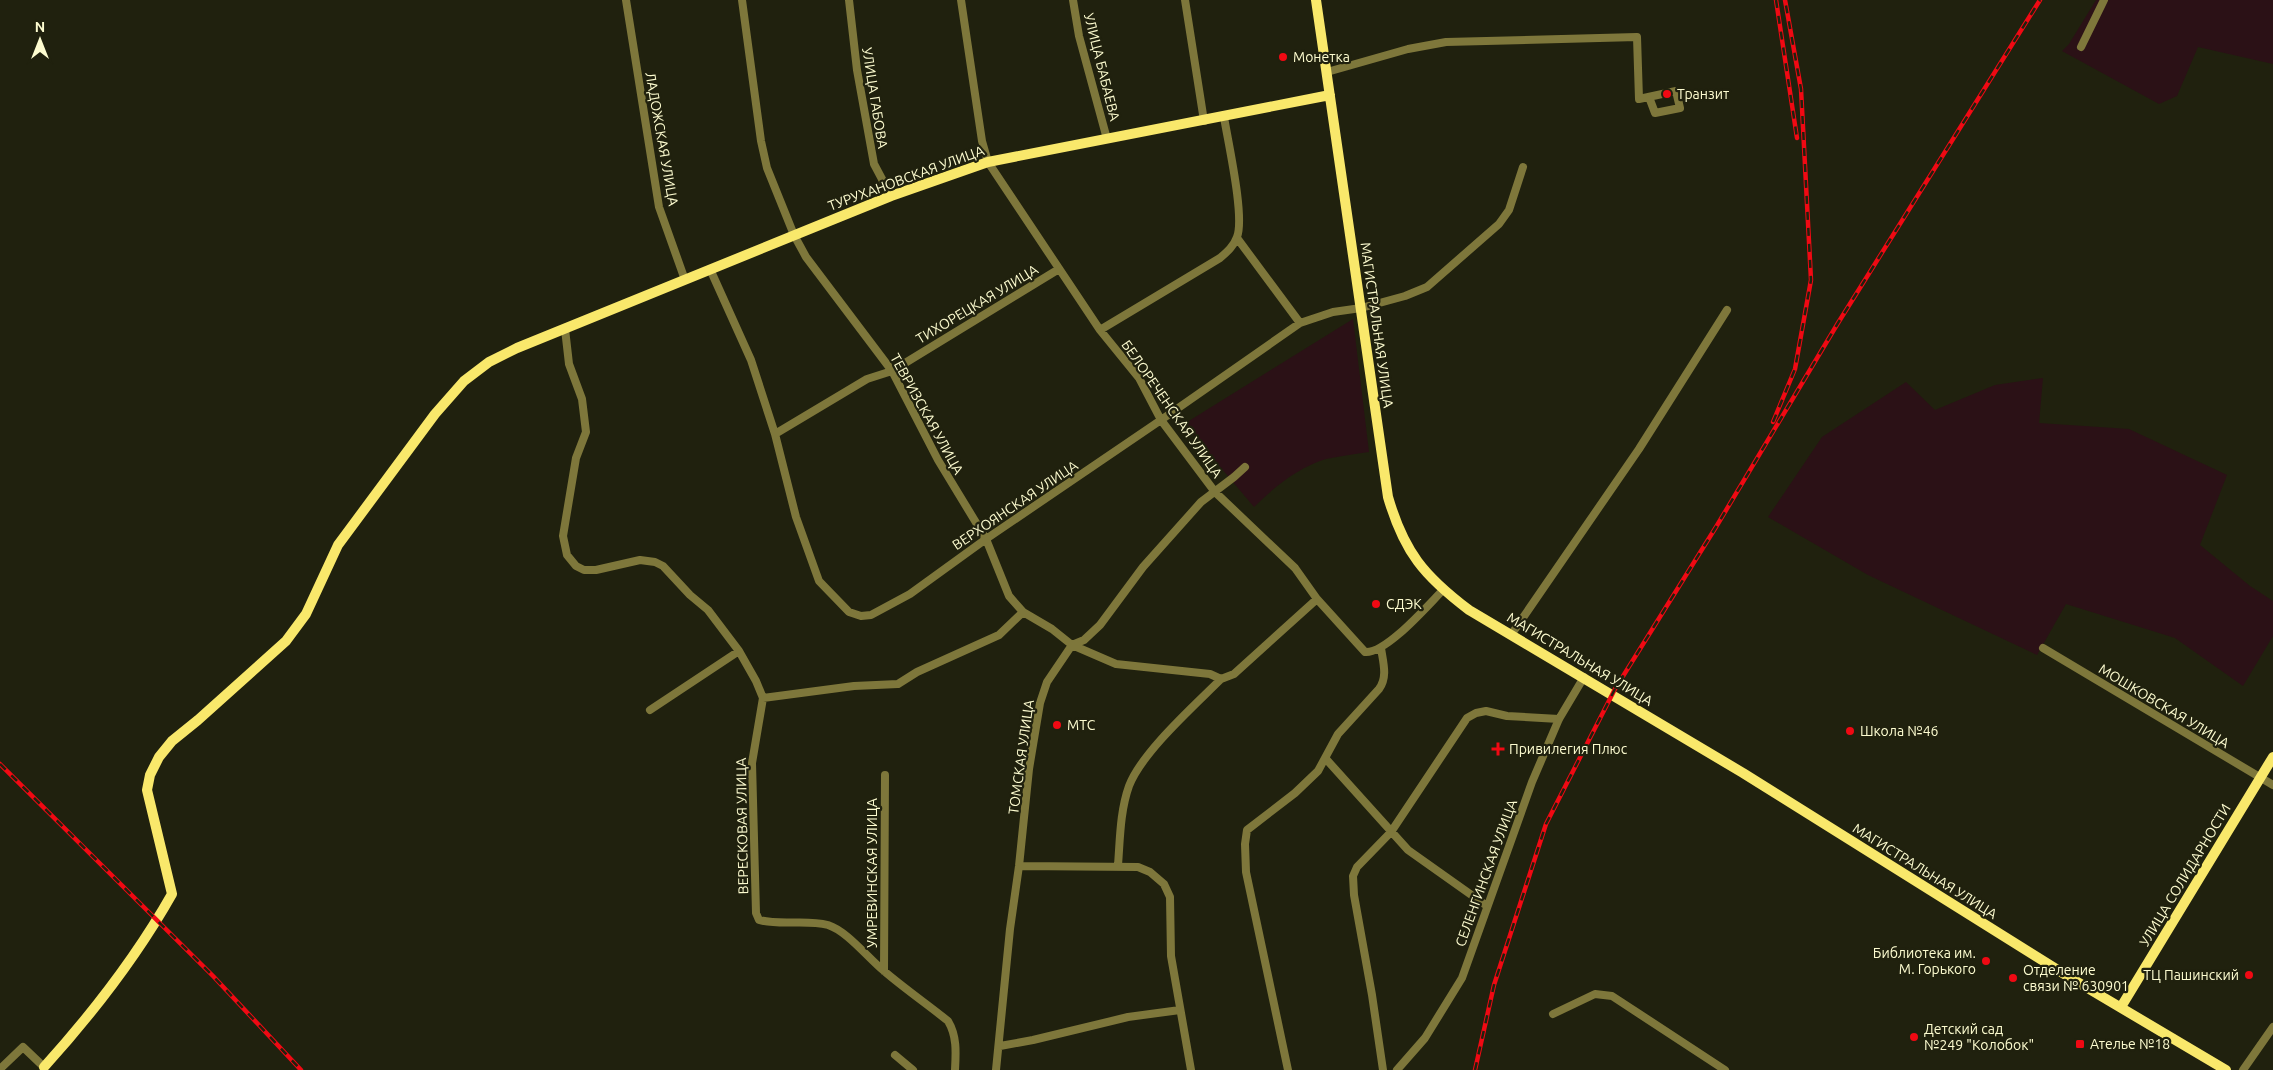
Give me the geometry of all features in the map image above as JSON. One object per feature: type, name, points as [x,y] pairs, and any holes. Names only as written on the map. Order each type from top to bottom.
[{"type":"street","name":"ЛАДОЖСКАЯ УЛИЦА","points":[[626,0],[659,207],[685,280]]},
{"type":"street","name":"ТЕВРИЗСКАЯ УЛИЦА","points":[[742,0],[767,168],[794,235],[806,256],[892,371],[938,460],[986,539],[1009,596],[1023,612],[1052,629],[1072,645],[1116,664],[1210,674],[1221,678]]},
{"type":"street","name":"УЛИЦА ГАБОВА","points":[[849,0],[857,70],[874,164],[891,196]]},
{"type":"street","name":"БЕЛОРЕЧЕНСКАЯ УЛИЦА","points":[[961,0],[982,141],[988,162],[1100,330],[1138,378],[1162,420],[1215,492],[1295,568],[1318,599],[1365,652],[1381,648]]},
{"type":"street","name":"УЛИЦА БАБАЕВА","points":[[1073,0],[1079,36],[1107,139]]},
{"type":"street","points":[[1185,0],[1204,121]]},
{"type":"street","name":"МАГИСТРАЛЬНАЯ УЛИЦА","points":[[1316,0],[1383,469],[1393,515],[1406,546],[1426,574],[1442,590],[1469,610],[1743,773],[2226,1070]]},
{"type":"street","points":[[2081,47],[2104,0]]},
{"type":"street","points":[[1327,72],[1408,49],[1446,42],[1637,37],[1639,99],[1649,97]]},
{"type":"street","name":"ТУРУХАНОВСКАЯ УЛИЦА","points":[[44,1067],[84,1023],[157,921],[172,894],[147,790],[150,775],[160,757],[172,742],[286,641],[306,614],[338,546],[435,414],[464,381],[489,362],[539,339],[891,196],[988,162],[1330,96]]},
{"type":"street","points":[[1100,330],[1220,258],[1231,248],[1237,238],[1240,216],[1224,117]]},
{"type":"street","points":[[1361,308],[1427,288],[1443,275],[1499,224],[1509,210],[1524,167]]},
{"type":"street","points":[[1237,238],[1300,324]]},
{"type":"street","points":[[710,269],[751,360],[775,434]]},
{"type":"street","name":"ТИХОРЕЦКАЯ УЛИЦА","points":[[775,434],[867,379],[892,371],[1059,269]]},
{"type":"street","name":"ВЕРХОЯНСКАЯ УЛИЦА","points":[[775,434],[796,517],[819,581],[849,612],[861,616],[882,610],[910,594],[986,539],[1300,324],[1333,312],[1361,308]]},
{"type":"street","points":[[1511,635],[1639,449],[1727,310]]},
{"type":"street","points":[[565,329],[569,364],[582,399],[586,432],[576,458],[563,536],[567,555],[576,566],[584,570],[596,570],[640,560],[655,562],[663,566],[690,595],[708,610],[738,651],[756,681],[763,698],[854,686],[898,684],[917,672],[999,635],[1023,612]]},
{"type":"street","name":"ТОМСКАЯ УЛИЦА","points":[[996,1070],[1000,1046],[1010,929],[1030,769],[1040,704],[1047,682],[1072,645],[1084,640],[1100,625],[1143,567],[1201,502],[1245,467]]},
{"type":"street","points":[[1288,1070],[1246,872],[1245,844],[1247,830],[1296,793],[1318,771],[1343,728],[1384,682],[1385,672],[1381,648],[1416,618],[1442,590]]},
{"type":"street","points":[[1118,865],[1123,811],[1129,786],[1140,764],[1221,678],[1234,674],[1318,599]]},
{"type":"street","name":"МОШКОВСКАЯ УЛИЦА","points":[[2043,648],[2273,785]]},
{"type":"street","points":[[650,710],[738,651]]},
{"type":"street","name":"СЕЛЕНГИНСКАЯ УЛИЦА","points":[[1398,1070],[1425,1038],[1462,978],[1532,782],[1559,719],[1584,677]]},
{"type":"street","name":"ВЕРЕСКОВАЯ УЛИЦА","points":[[763,698],[752,763],[756,913],[759,920],[767,922],[813,923],[829,926],[842,934],[884,972],[948,1021],[954,1030],[956,1046],[955,1070]]},
{"type":"street","points":[[1383,1070],[1352,876],[1357,867],[1391,832],[1467,718],[1476,713],[1486,711],[1507,716],[1559,719]]},
{"type":"street","name":"УЛИЦА СОЛИДАРНОСТИ","points":[[2121,1007],[2273,757]]},
{"type":"street","points":[[1326,760],[1408,850],[1487,906]]},
{"type":"street","name":"УМРЕВИНСКАЯ УЛИЦА","points":[[884,972],[885,775]]},
{"type":"street","points":[[1019,866],[1100,868],[1118,865],[1138,867],[1150,872],[1164,884],[1170,896],[1171,956],[1191,1070]]},
{"type":"street","points":[[1553,1014],[1595,994],[1612,996],[1725,1070]]},
{"type":"street","points":[[1000,1046],[1128,1017],[1180,1010]]},
{"type":"street","points":[[2243,1070],[2273,1027]]},
{"type":"street","points":[[0,1068],[23,1047],[44,1067]]},
{"type":"street","points":[[896,1055],[913,1070]]},
{"type":"shaded area","points":[[2096,0],[2273,0],[2273,64],[2198,47],[2177,96],[2159,104],[2062,51],[2069,44]]},
{"type":"shaded area","points":[[1353,319],[1369,452],[1326,459],[1306,467],[1278,485],[1254,507],[1184,424]]},
{"type":"shaded area","points":[[2043,378],[2039,423],[2129,429],[2227,475],[2200,545],[2250,586],[2273,601],[2273,636],[2243,686],[2175,638],[2066,604],[2037,655],[1868,575],[1768,517],[1822,437],[1906,382],[1935,410],[1995,385]]},
{"type":"railway","points":[[1776,0],[1797,138]]},
{"type":"railway","points":[[1773,422],[1795,369],[1811,280],[1801,89],[1785,0]]},
{"type":"railway","points":[[1475,1070],[1494,985],[1546,824],[1615,689],[1716,527],[1838,323],[2040,0]]},
{"type":"railway","points":[[0,764],[213,976],[301,1070]]},
{"type":"place","name":"Монетка","points":[[1283,57]]},
{"type":"place","name":"Транзит","points":[[1667,94]]},
{"type":"place","name":"СДЭК","points":[[1376,604]]},
{"type":"place","name":"МТС","points":[[1057,725]]},
{"type":"place","name":"Школа №46","points":[[1850,731]]},
{"type":"place","name":"Привилегия Плюс","points":[[1498,749]]},
{"type":"place","name":"Библиотека им. М. Горького","points":[[1986,961]]},
{"type":"place","name":"ТЦ Пашинский","points":[[2249,975]]},
{"type":"place","name":"Отделение связи № 630901","points":[[2013,978]]},
{"type":"place","name":"Детский сад №249 \"Колобок\"","points":[[1914,1037]]},
{"type":"place","name":"Ателье №18","points":[[2080,1044]]}]
